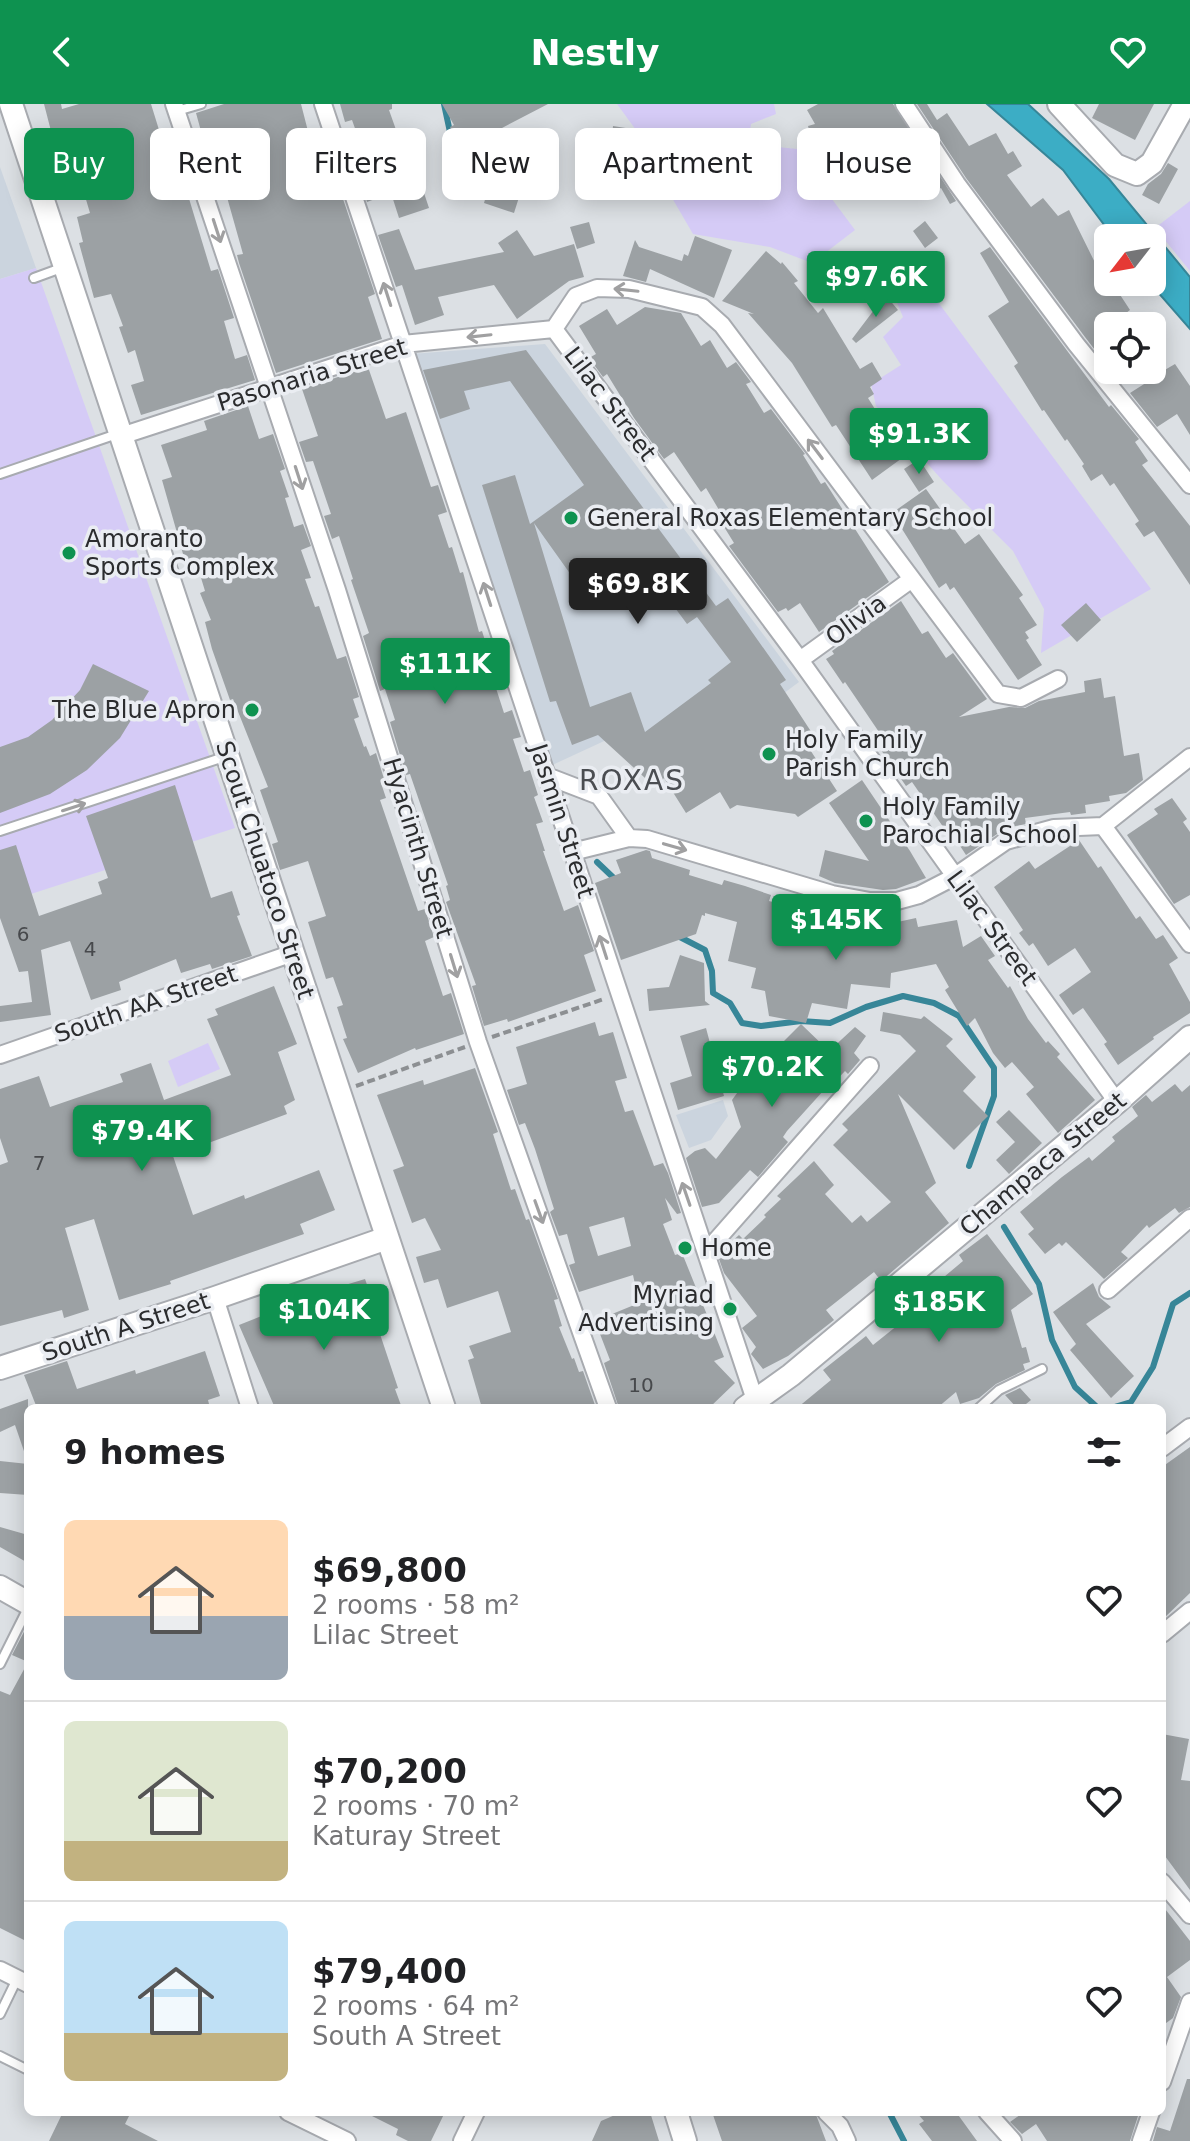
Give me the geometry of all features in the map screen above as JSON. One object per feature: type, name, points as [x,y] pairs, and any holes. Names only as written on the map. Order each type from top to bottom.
[{"type":"street","name":"Scout Chuatoco Street","points":[[11,104],[443,1404]]},
{"type":"street","name":"Jasmin Street","points":[[323,104],[706,1252],[754,1404]]},
{"type":"street","points":[[904,104],[957,184],[1076,344],[1190,485]]},
{"type":"street","points":[[1059,104],[1115,165],[1137,174],[1152,163],[1185,104]]},
{"type":"street","name":"Hyacinth Street","points":[[176,107],[342,605],[478,1042],[607,1404]]},
{"type":"street","points":[[554,329],[576,296],[597,288],[629,289],[702,307],[722,325],[998,694],[1021,698],[1058,679]]},
{"type":"street","name":"Pasonaria Street","points":[[120,434],[403,344],[554,329]]},
{"type":"street","name":"Lilac Street","points":[[554,329],[800,660],[1117,1102]]},
{"type":"street","name":"Olivia","points":[[800,660],[912,579]]},
{"type":"street","points":[[572,852],[629,838],[647,839],[832,894],[870,901],[897,901],[954,877],[1006,841],[1054,828],[1103,826],[1190,757]]},
{"type":"street","points":[[547,776],[599,796],[629,838]]},
{"type":"street","points":[[1103,826],[1190,944]]},
{"type":"street","name":"South AA Street","points":[[0,1055],[293,953]]},
{"type":"street","name":"Champaca Street","points":[[755,1404],[1117,1102],[1190,1037]]},
{"type":"street","points":[[706,1252],[870,1066]]},
{"type":"street","points":[[1108,1290],[1190,1218]]},
{"type":"street","name":"South A Street","points":[[0,1368],[387,1238]]},
{"type":"street","points":[[215,1298],[249,1404]]},
{"type":"street","points":[[1166,1445],[1190,1427]]},
{"type":"street","points":[[0,1587],[24,1603]]},
{"type":"street","points":[[1166,1631],[1190,1611]]},
{"type":"street","points":[[1166,1887],[1190,1915]]},
{"type":"street","points":[[0,1970],[22,1981]]},
{"type":"street","points":[[1166,2071],[1190,2002]]},
{"type":"street","points":[[296,2116],[347,2141]]},
{"type":"street","points":[[462,2141],[474,2116]]},
{"type":"street","points":[[677,2116],[685,2141]]},
{"type":"street","points":[[830,2116],[840,2126],[847,2141]]},
{"type":"street","points":[[991,2116],[1013,2141]]},
{"type":"street","points":[[1141,2141],[1150,2116]]},
{"type":"lane","points":[[176,107],[201,104]]},
{"type":"lane","points":[[34,278],[65,267]]},
{"type":"lane","points":[[0,474],[120,434]]},
{"type":"lane","points":[[0,831],[227,756]]},
{"type":"lane","points":[[983,1404],[999,1390],[1042,1369]]},
{"type":"lane","points":[[0,1664],[24,1614]]},
{"type":"lane","points":[[0,2014],[22,1981]]},
{"type":"lane","points":[[0,2056],[24,2068]]},
{"type":"path","points":[[494,1036],[600,1000]]},
{"type":"path","points":[[359,1085],[461,1049]]},
{"type":"shaded area","points":[[617,104],[774,104],[776,114],[751,124],[750,128],[635,128]]},
{"type":"shaded area","points":[[781,147],[797,149],[797,200],[833,200],[855,230],[812,263],[770,247],[693,234],[673,200],[781,200]]},
{"type":"shaded area","points":[[0,167],[36,268],[0,279]]},
{"type":"shaded area","points":[[1190,201],[1190,271],[1166,242],[1166,224],[1160,224]]},
{"type":"shaded area","points":[[906,259],[1151,589],[1041,653],[1044,609],[1013,551],[943,481],[876,406],[871,384],[901,365],[883,337],[903,317],[888,281]]},
{"type":"shaded area","name":"Amoranto Sports Complex","points":[[36,268],[235,828],[0,904],[0,279]]},
{"type":"shaded area","name":"General Roxas Elementary School","points":[[545,344],[799,682],[670,778],[628,730],[548,767],[411,354]]},
{"type":"shaded area","points":[[208,1043],[220,1069],[178,1087],[168,1061]]},
{"type":"shaded area","points":[[723,1100],[728,1116],[711,1140],[689,1148],[676,1115]]},
{"type":"water","points":[[987,104],[1028,104],[1109,179],[1146,224],[1104,224],[1063,170]]},
{"type":"water","points":[[1166,248],[1190,277],[1190,329],[1161,296],[1166,296]]},
{"type":"building","points":[[44,104],[61,104],[62,109],[79,104],[151,104],[158,128],[150,128],[150,200],[189,200],[211,271],[218,269],[234,318],[224,321],[235,359],[247,355],[255,380],[141,415],[131,385],[144,381],[135,350],[128,353],[119,327],[123,326],[111,294],[94,298],[79,243],[83,242],[77,217],[90,213],[86,200],[134,200],[134,128],[50,128]]},
{"type":"building","points":[[224,104],[301,104],[307,128],[286,128],[286,200],[343,200],[375,294],[368,297],[382,339],[276,373],[239,263],[237,255],[243,254],[228,200],[270,200],[270,128],[200,128],[196,113]]},
{"type":"building","points":[[340,104],[392,104],[389,110],[395,128],[355,128],[352,120],[345,122]]},
{"type":"building","points":[[442,104],[548,104],[502,128],[450,128],[454,125]]},
{"type":"building","points":[[818,104],[893,104],[909,128],[809,128],[815,124],[807,110]]},
{"type":"building","points":[[917,104],[927,104],[937,120],[947,113],[969,146],[996,133],[1008,154],[1013,151],[1022,166],[1007,175],[1031,207],[1043,198],[1058,216],[1069,210],[1094,261],[1094,296],[1121,296],[1130,310],[1094,312],[1094,349],[966,178],[940,139],[940,128],[933,128]]},
{"type":"building","points":[[1099,104],[1154,104],[1135,140],[1092,118]]},
{"type":"building","points":[[1168,163],[1178,169],[1159,204],[1142,195]]},
{"type":"building","points":[[940,176],[956,201],[950,204],[941,188]]},
{"type":"building","points":[[426,199],[429,208],[399,218],[393,200]]},
{"type":"building","points":[[485,200],[518,200],[514,213],[484,203]]},
{"type":"building","points":[[925,221],[938,238],[925,248],[913,231]]},
{"type":"building","points":[[589,222],[595,243],[577,249],[570,227]]},
{"type":"building","points":[[399,229],[415,270],[504,252],[498,243],[517,230],[534,256],[574,244],[584,277],[569,281],[517,319],[494,285],[438,297],[444,315],[415,325],[402,285],[396,287],[378,235]]},
{"type":"building","points":[[695,236],[732,250],[714,298],[650,269],[646,282],[623,276],[635,240],[639,247],[682,261],[684,254],[688,256]]},
{"type":"building","points":[[990,247],[1109,407],[1111,405],[1139,439],[1135,442],[1148,461],[1142,465],[1190,526],[1190,585],[1154,531],[1144,537],[1135,524],[1139,521],[1114,483],[1110,486],[1102,474],[1091,481],[1082,466],[1084,464],[1042,411],[1014,366],[1018,363],[988,316],[1009,302],[980,253]]},
{"type":"building","points":[[766,251],[782,262],[798,281],[794,283],[818,313],[823,308],[860,369],[872,362],[882,379],[870,387],[874,394],[868,398],[888,430],[892,428],[909,453],[872,480],[836,425],[832,427],[792,363],[748,313],[754,314],[722,301]]},
{"type":"building","points":[[888,298],[898,310],[856,343],[852,339],[877,306]]},
{"type":"building","points":[[645,307],[681,313],[701,346],[710,340],[727,368],[736,362],[751,382],[746,384],[764,413],[771,409],[805,454],[821,484],[825,482],[889,582],[819,632],[800,603],[788,611],[786,608],[778,612],[729,546],[734,543],[718,517],[722,515],[706,488],[701,492],[674,452],[664,459],[607,374],[603,377],[589,358],[596,354],[579,326],[607,309],[617,325]]},
{"type":"building","points":[[526,350],[716,606],[728,598],[786,680],[780,684],[812,733],[803,739],[837,791],[798,817],[737,805],[730,809],[720,792],[686,813],[664,778],[656,788],[598,735],[572,745],[556,701],[550,702],[482,485],[515,475],[530,524],[584,485],[510,381],[464,391],[470,409],[440,419],[423,370]],"holes":[[[534,523],[586,596],[638,558],[687,624],[697,617],[731,662],[708,680],[711,683],[645,732],[631,692],[590,707]]]},
{"type":"building","points":[[1175,364],[1190,386],[1190,435],[1177,414],[1157,427],[1130,393],[1144,384],[1166,384],[1166,369]]},
{"type":"building","points":[[368,367],[386,419],[406,412],[431,487],[438,485],[447,512],[438,515],[449,548],[452,547],[460,573],[463,572],[479,632],[482,631],[490,656],[504,713],[512,710],[521,737],[513,739],[524,772],[530,770],[538,795],[534,797],[543,822],[536,824],[543,851],[564,911],[578,905],[594,951],[584,955],[596,991],[508,1022],[507,1019],[484,1026],[472,986],[476,985],[446,902],[450,900],[448,885],[410,774],[406,775],[390,722],[395,720],[385,689],[380,691],[363,636],[369,633],[353,579],[339,536],[332,539],[324,516],[331,514],[313,461],[306,462],[299,442],[318,436],[302,389]]},
{"type":"building","points":[[248,406],[259,439],[273,434],[285,469],[280,471],[289,497],[285,498],[294,527],[303,524],[311,546],[301,550],[311,578],[305,579],[315,607],[319,606],[337,659],[346,656],[359,697],[353,699],[359,717],[354,719],[364,747],[370,756],[376,753],[385,782],[381,783],[386,798],[380,800],[418,911],[425,909],[434,937],[425,941],[443,996],[451,993],[464,1034],[415,1048],[358,1073],[343,1039],[347,1038],[337,1007],[343,1005],[333,977],[326,979],[308,922],[326,916],[308,861],[280,870],[272,844],[278,842],[260,790],[268,787],[233,699],[230,700],[212,649],[205,622],[211,620],[200,593],[205,591],[195,558],[185,561],[162,480],[172,477],[161,445],[207,430],[204,421]]},
{"type":"building","points":[[919,459],[934,482],[919,492],[904,469]]},
{"type":"building","points":[[926,489],[965,544],[979,534],[1023,595],[1019,598],[1037,625],[1025,632],[1029,638],[1026,640],[1042,665],[1018,680],[954,587],[950,590],[946,583],[939,588],[892,513]]},
{"type":"building","points":[[901,601],[922,634],[928,631],[946,658],[953,653],[987,699],[959,717],[1009,707],[1025,708],[1039,701],[1085,692],[1084,681],[1101,678],[1104,698],[1115,696],[1124,756],[1139,753],[1143,780],[1126,793],[1109,796],[1110,801],[1085,805],[1086,813],[1025,818],[1026,824],[1006,828],[966,855],[912,782],[906,786],[874,740],[881,735],[826,659],[834,654],[832,651]]},
{"type":"building","points":[[1086,603],[1101,620],[1077,642],[1061,625]]},
{"type":"building","points":[[93,664],[149,691],[120,738],[87,770],[50,794],[0,813],[0,747],[28,737],[52,720],[80,690]]},
{"type":"building","points":[[862,780],[926,878],[896,889],[883,890],[835,883],[819,876],[825,850],[869,861],[829,803]]},
{"type":"building","points":[[175,785],[211,898],[232,891],[240,915],[237,916],[252,956],[212,969],[210,964],[181,973],[176,959],[119,982],[121,990],[91,1000],[70,941],[41,950],[51,1015],[0,1022],[0,1006],[32,1002],[28,971],[19,972],[0,918],[0,850],[16,845],[39,916],[102,894],[98,882],[108,878],[86,816]]},
{"type":"building","points":[[1172,798],[1187,819],[1183,822],[1190,832],[1190,895],[1174,904],[1127,835],[1158,814],[1154,809]]},
{"type":"building","points":[[1079,840],[1098,868],[1101,866],[1136,919],[1140,916],[1156,939],[1163,935],[1178,958],[1169,964],[1190,1002],[1190,1013],[1118,1065],[1104,1044],[1107,1042],[1083,1008],[1073,1015],[1059,995],[1091,972],[1075,948],[1048,966],[1033,943],[1029,946],[1019,933],[1023,930],[994,887],[1029,861],[1035,869]]},
{"type":"building","points":[[650,851],[652,858],[690,870],[689,875],[722,885],[724,880],[745,886],[771,895],[769,901],[816,914],[819,902],[863,911],[862,916],[893,923],[916,918],[918,927],[957,920],[963,947],[981,936],[995,956],[988,960],[1008,988],[1010,986],[1028,1019],[1095,1100],[1058,1133],[1026,1094],[1034,1087],[1012,1062],[1005,1068],[993,1053],[975,1018],[967,1026],[945,990],[949,987],[936,964],[891,973],[890,988],[851,984],[847,1009],[812,1003],[806,1023],[769,1016],[765,991],[751,988],[756,968],[728,961],[737,922],[705,913],[696,934],[621,960],[595,883],[621,873],[616,860]]},
{"type":"building","points":[[680,955],[704,963],[705,1001],[710,1005],[649,1011],[647,989],[669,987]]},
{"type":"building","points":[[274,986],[297,1044],[278,1052],[295,1100],[284,1106],[287,1114],[173,1156],[193,1215],[244,1195],[245,1199],[319,1170],[335,1210],[300,1224],[304,1234],[170,1281],[171,1284],[119,1300],[94,1219],[65,1228],[89,1310],[64,1318],[62,1310],[0,1326],[0,1165],[8,1162],[0,1138],[0,1089],[39,1076],[50,1107],[123,1082],[120,1074],[151,1063],[164,1100],[231,1075],[207,1019],[218,1015],[215,1009]]},
{"type":"building","points":[[883,1012],[921,1019],[924,1016],[953,1039],[946,1046],[976,1077],[963,1091],[988,1116],[954,1150],[898,1094],[936,1183],[925,1192],[949,1223],[881,1281],[874,1272],[826,1310],[834,1320],[788,1356],[763,1369],[751,1354],[756,1347],[742,1328],[757,1316],[724,1273],[719,1259],[724,1257],[720,1252],[739,1235],[743,1239],[766,1217],[764,1215],[781,1199],[777,1196],[814,1161],[834,1185],[825,1194],[852,1223],[861,1215],[867,1222],[891,1202],[833,1145],[848,1130],[842,1124],[916,1051],[900,1035],[880,1031]]},
{"type":"building","points":[[595,1022],[599,1036],[613,1032],[627,1078],[615,1081],[625,1112],[633,1110],[654,1166],[663,1163],[681,1213],[677,1214],[665,1198],[672,1220],[663,1224],[675,1255],[682,1253],[724,1357],[714,1361],[735,1383],[713,1404],[618,1404],[604,1363],[610,1360],[595,1321],[639,1303],[633,1275],[579,1292],[569,1265],[575,1263],[567,1234],[559,1236],[535,1149],[525,1123],[519,1125],[507,1090],[527,1084],[516,1047]],"holes":[[[624,1217],[631,1246],[598,1256],[589,1227]]]},
{"type":"building","points":[[801,1024],[829,1051],[855,1027],[866,1036],[854,1053],[860,1060],[848,1074],[845,1071],[824,1090],[787,1131],[783,1137],[788,1142],[758,1177],[750,1170],[719,1203],[702,1207],[686,1158],[705,1148],[716,1159],[741,1127],[732,1100],[768,1050],[772,1053]]},
{"type":"building","points":[[706,1028],[724,1096],[678,1110],[670,1083],[692,1076],[680,1036]]},
{"type":"building","points":[[475,1068],[498,1132],[493,1134],[511,1190],[515,1189],[526,1220],[529,1219],[558,1299],[554,1300],[562,1326],[559,1327],[579,1372],[583,1371],[595,1404],[481,1404],[468,1360],[474,1358],[469,1346],[511,1332],[498,1291],[447,1308],[438,1279],[424,1283],[416,1257],[441,1250],[425,1218],[412,1223],[393,1170],[404,1166],[377,1095],[423,1080],[424,1085]]},
{"type":"building","points":[[1175,1084],[1182,1092],[1190,1085],[1190,1207],[1179,1213],[1175,1208],[1149,1228],[1147,1225],[1121,1252],[1128,1258],[1104,1279],[1066,1242],[1062,1246],[1059,1243],[1045,1254],[1028,1234],[1034,1229],[1020,1212],[1062,1177],[1089,1157],[1092,1161],[1115,1141],[1112,1137],[1138,1116],[1132,1107],[1146,1095],[1152,1102]]},
{"type":"building","points":[[1009,1110],[1042,1143],[1009,1174],[996,1160],[1015,1142],[996,1122]]},
{"type":"building","points":[[987,1234],[1033,1294],[1011,1310],[1022,1348],[1026,1347],[1030,1362],[1023,1364],[1025,1370],[996,1384],[979,1398],[960,1404],[956,1392],[942,1404],[802,1404],[831,1380],[823,1370],[866,1336],[873,1345],[943,1289],[938,1282],[963,1261],[959,1255]]},
{"type":"building","points":[[365,1279],[384,1333],[380,1334],[401,1404],[273,1404],[239,1325],[322,1292]]},
{"type":"building","points":[[1093,1283],[1099,1297],[1111,1307],[1086,1324],[1134,1376],[1111,1398],[1070,1350],[1076,1344],[1053,1312]]},
{"type":"building","points":[[205,1351],[220,1396],[208,1400],[209,1404],[35,1404],[24,1375],[67,1361],[77,1389],[135,1370],[136,1374]]},
{"type":"building","points":[[1020,1388],[1031,1400],[1026,1404],[1013,1404],[1005,1395]]},
{"type":"building","points":[[28,1399],[28,1404],[24,1404],[24,1451],[15,1425],[0,1432],[0,1409]]},
{"type":"building","points":[[1190,1447],[1190,1593],[1166,1616],[1166,1464]]},
{"type":"building","points":[[0,1461],[24,1464],[24,1495],[0,1493]]},
{"type":"building","points":[[0,1527],[24,1534],[24,1561],[0,1547]]},
{"type":"building","points":[[24,1632],[24,1660],[12,1655]]},
{"type":"building","points":[[24,1669],[24,1940],[0,1928],[0,1691],[10,1695]]},
{"type":"building","points":[[1166,1735],[1189,1739],[1181,1780],[1190,1781],[1190,1890],[1166,1857]]},
{"type":"building","points":[[1166,1910],[1190,1941],[1190,1960],[1167,1977],[1181,1997],[1173,2018],[1166,2023]]},
{"type":"building","points":[[1187,2079],[1190,2079],[1190,2141],[1153,2141],[1157,2127],[1170,2131]]},
{"type":"building","points":[[61,2116],[129,2116],[125,2124],[158,2141],[49,2141]]},
{"type":"building","points":[[372,2116],[443,2116],[431,2141],[408,2141],[396,2135],[398,2129]]},
{"type":"building","points":[[613,2116],[651,2116],[659,2141],[592,2141],[601,2121]]},
{"type":"building","points":[[713,2116],[817,2116],[826,2141],[722,2141]]},
{"type":"building","points":[[920,2116],[959,2116],[977,2141],[932,2141],[919,2124],[924,2121]]},
{"type":"building","points":[[1018,2116],[1138,2116],[1130,2141],[1047,2141],[1036,2124],[1022,2134],[1010,2122]]},
{"type":"waterway","points":[[444,104],[449,128]]},
{"type":"waterway","points":[[597,862],[618,882]]},
{"type":"waterway","points":[[676,935],[705,950],[712,971],[713,993],[730,1003],[742,1023],[761,1026],[801,1021],[830,1023],[866,1007],[903,996],[934,1003],[959,1016],[994,1068],[994,1096],[969,1166]]},
{"type":"waterway","points":[[1004,1227],[1039,1284],[1052,1340],[1075,1387],[1094,1404]]},
{"type":"waterway","points":[[1124,1404],[1131,1402],[1153,1367],[1173,1304],[1190,1293]]},
{"type":"waterway","points":[[891,2116],[904,2141]]},
{"type":"place","name":"General Roxas Elementary School","points":[[571,518]]},
{"type":"place","name":"Amoranto Sports Complex","points":[[69,553]]},
{"type":"place","name":"The Blue Apron","points":[[252,710]]},
{"type":"place","name":"Holy Family Parish Church","points":[[769,754]]},
{"type":"place","name":"Holy Family Parochial School","points":[[866,821]]},
{"type":"place","name":"Home","points":[[685,1248]]},
{"type":"place","name":"Myriad Advertising","points":[[730,1309]]},
{"type":"district","name":"ROXAS","points":[[632,780]]}]
